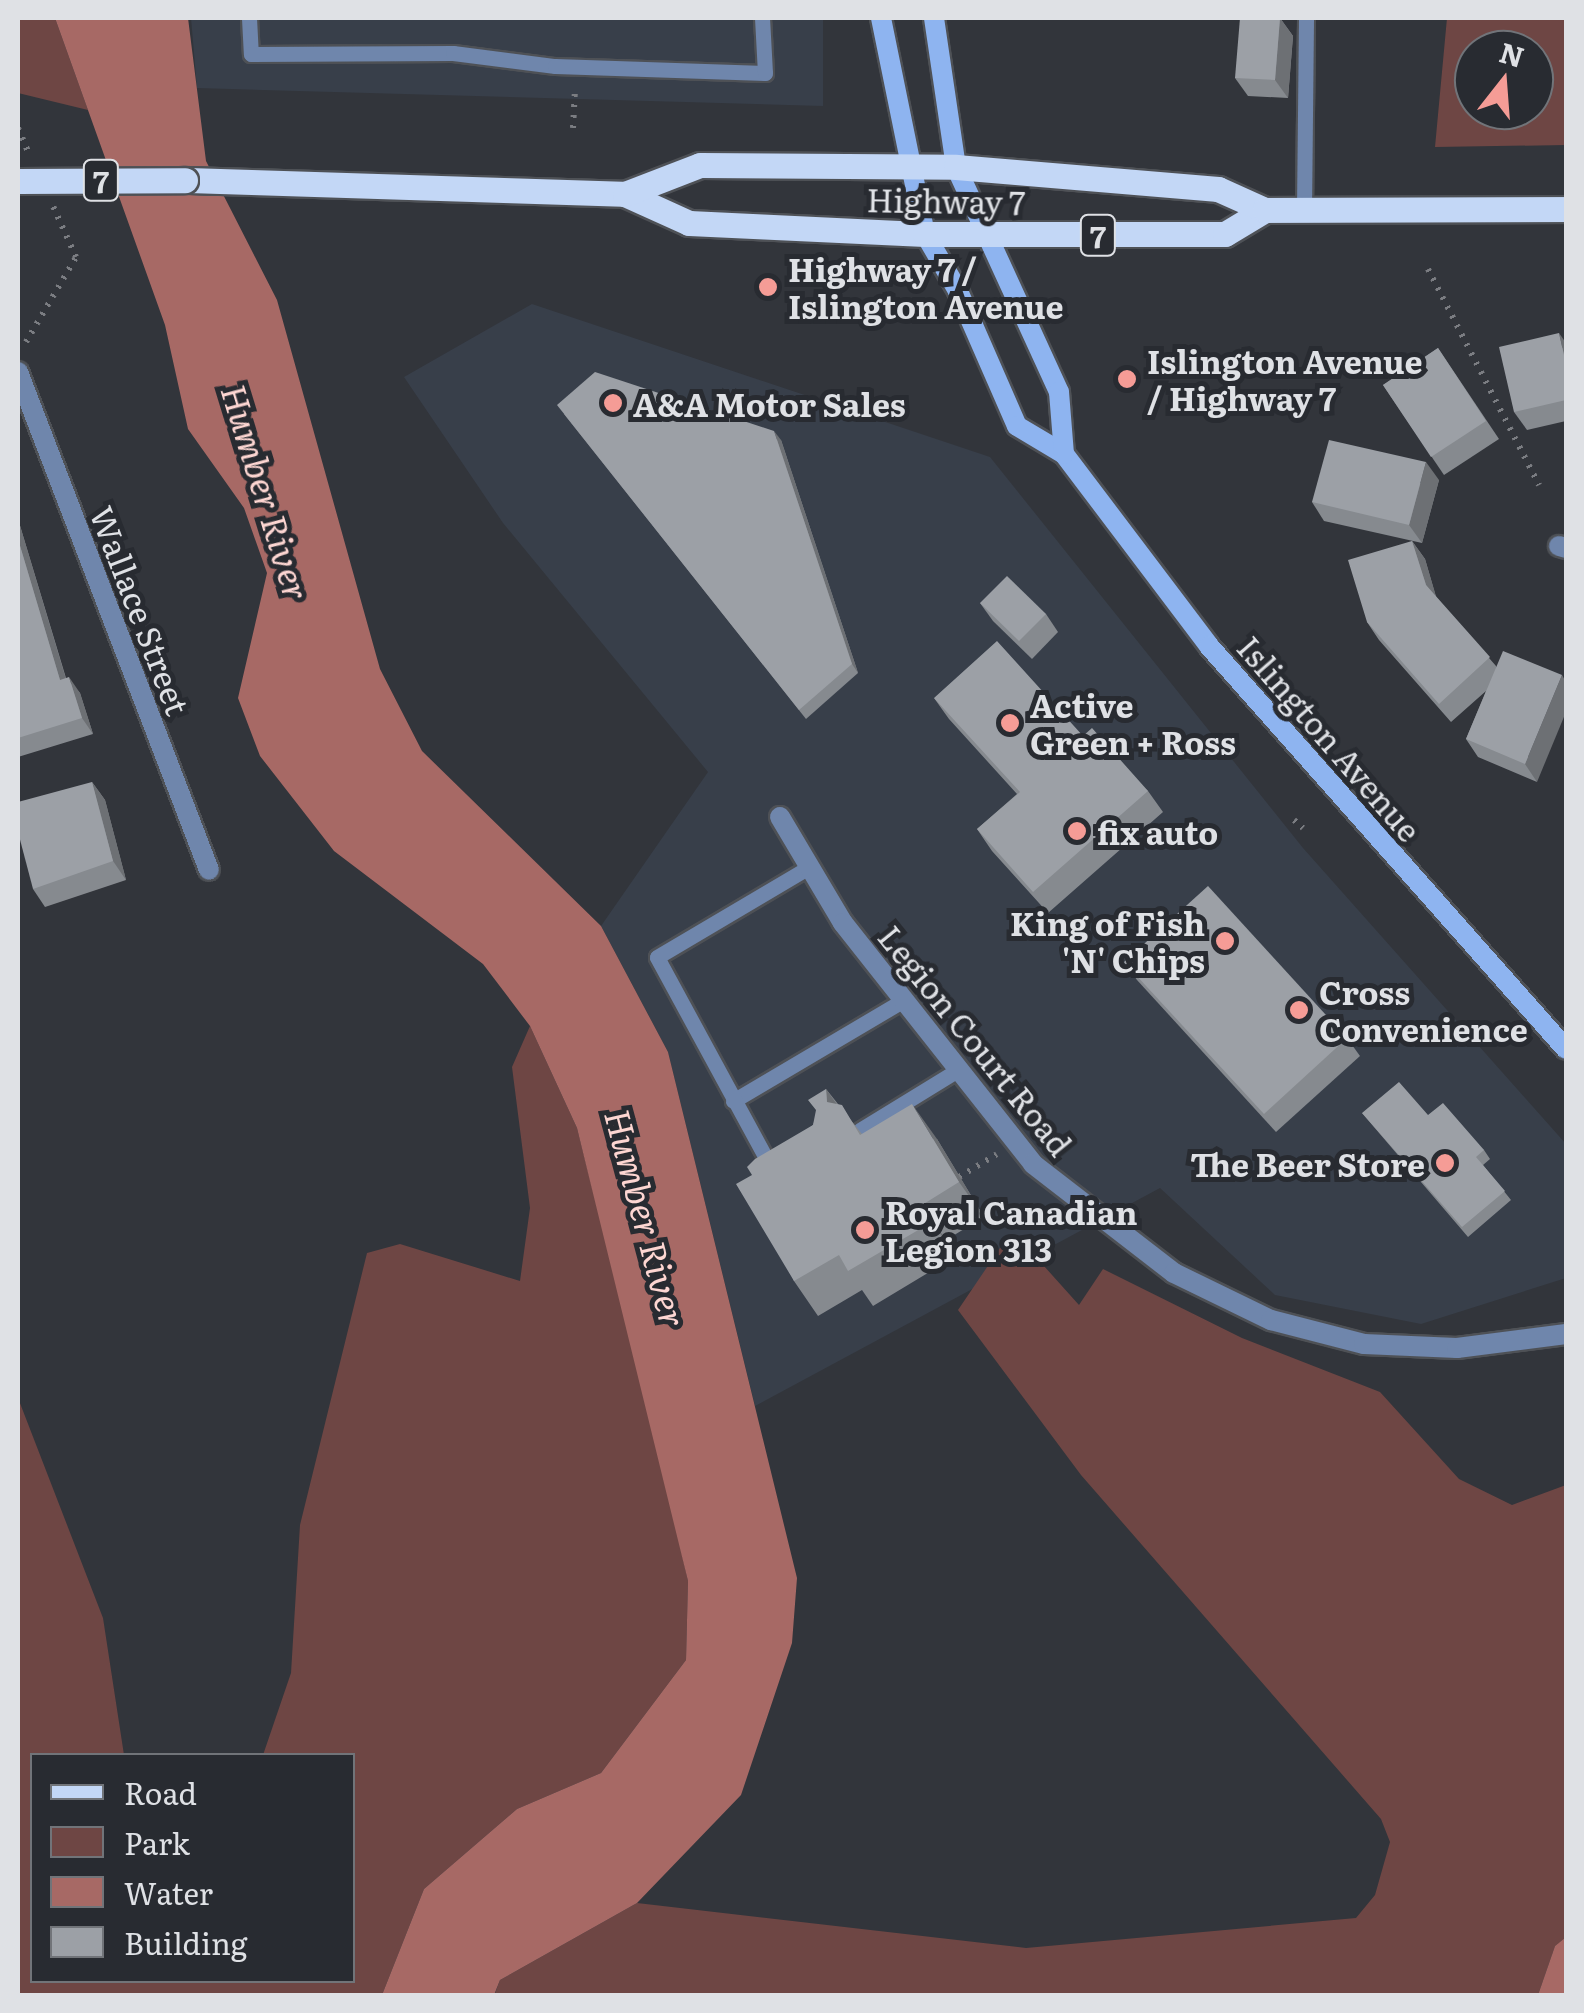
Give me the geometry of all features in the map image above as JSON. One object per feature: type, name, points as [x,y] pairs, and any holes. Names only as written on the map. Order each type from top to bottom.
[{"type":"main road","name":"Islington Avenue","points":[[881,18],[907,168],[925,234],[958,292],[1017,426],[1064,454],[1208,646],[1566,1049]]},
{"type":"main road","points":[[934,18],[956,166],[982,234],[1059,392],[1064,454]]},
{"type":"main road","name":"Highway 7","points":[[624,194],[700,166],[956,166],[1218,188],[1265,210],[1566,208]]},
{"type":"main road","name":"Highway 7","points":[[25,170],[624,194],[689,224],[925,234],[1225,234],[1265,210]]},
{"type":"street","name":"Wallace Street","points":[[18,372],[209,870]]},
{"type":"street","name":"Legion Court Road","points":[[780,817],[809,867],[902,1001],[1015,1142],[1118,1235],[1174,1272],[1272,1320],[1319,1336],[1414,1350],[1566,1334]]},
{"type":"lane","points":[[249,18],[251,54],[453,53],[576,67],[764,73],[762,18]]},
{"type":"lane","points":[[1304,210],[1306,18]]},
{"type":"lane","points":[[788,1166],[774,1173],[656,957],[809,867]]},
{"type":"lane","points":[[733,1100],[902,1001]]},
{"type":"lane","points":[[860,1130],[956,1070]]},
{"type":"path","points":[[573,128],[576,67]]},
{"type":"path","points":[[18,128],[25,170]]},
{"type":"path","points":[[26,342],[76,256],[46,192]]},
{"type":"path","points":[[1428,269],[1539,485]]},
{"type":"path","points":[[1294,820],[1303,828]]},
{"type":"path","points":[[960,1177],[1015,1142]]},
{"type":"shaded area","points":[[191,18],[823,18],[823,106],[197,88]]},
{"type":"shaded area","points":[[532,304],[990,457],[1303,848],[1566,1144],[1566,1278],[1421,1324],[1275,1295],[1160,1188],[755,1406],[668,1052],[601,926],[708,772],[503,523],[404,377]]},
{"type":"green space","points":[[18,18],[55,18],[88,110],[18,93]]},
{"type":"green space","points":[[1447,18],[1566,18],[1566,145],[1435,147]]},
{"type":"green space","points":[[530,1026],[577,1128],[688,1581],[686,1660],[601,1773],[517,1809],[424,1889],[382,1995],[18,1995],[18,1398],[103,1618],[124,1753],[30,1753],[30,1983],[355,1983],[355,1753],[264,1753],[291,1673],[300,1525],[367,1253],[400,1244],[520,1281],[530,1208],[512,1067]]},
{"type":"green space","points":[[1002,1245],[1026,1246],[1079,1305],[1103,1269],[1242,1338],[1380,1392],[1459,1479],[1512,1505],[1566,1485],[1566,1937],[1555,1946],[1538,1995],[494,1996],[500,1980],[637,1903],[1026,1948],[1356,1918],[1375,1895],[1390,1842],[1381,1819],[1081,1475],[958,1310]]},
{"type":"water","name":"Humber River","points":[[55,18],[188,18],[206,161],[277,300],[380,669],[422,751],[601,926],[668,1052],[797,1578],[792,1643],[741,1795],[637,1903],[500,1980],[494,1995],[382,1995],[424,1889],[517,1809],[601,1773],[686,1660],[688,1581],[577,1128],[530,1026],[483,964],[334,851],[260,756],[238,698],[267,573],[244,508],[188,429],[165,325]]},
{"type":"water","points":[[1566,1937],[1566,1995],[1538,1995],[1555,1946]]},
{"type":"building","points":[[1240,18],[1280,18],[1275,80],[1235,78]]},
{"type":"building","points":[[1559,333],[1566,364],[1566,400],[1514,412],[1499,347]]},
{"type":"building","points":[[1438,348],[1486,421],[1431,457],[1383,385]]},
{"type":"building","points":[[595,372],[774,431],[852,664],[799,710],[557,405]]},
{"type":"building","points":[[1329,440],[1426,462],[1409,525],[1312,502]]},
{"type":"building","points":[[18,539],[60,680],[69,677],[82,718],[18,738]]},
{"type":"building","points":[[1412,541],[1426,585],[1490,657],[1439,704],[1367,622],[1348,560]]},
{"type":"building","points":[[1007,576],[1046,614],[1019,641],[980,603]]},
{"type":"building","points":[[997,641],[1083,736],[1092,728],[1148,791],[1033,892],[977,829],[1020,792],[934,698]]},
{"type":"building","points":[[1503,651],[1562,675],[1525,764],[1466,739]]},
{"type":"building","points":[[92,782],[113,861],[33,889],[18,832],[18,802]]},
{"type":"building","points":[[1208,886],[1347,1038],[1264,1114],[1124,962]]},
{"type":"building","name":"The Beer Store","points":[[1399,1082],[1428,1115],[1443,1103],[1484,1150],[1476,1157],[1505,1191],[1462,1227],[1362,1113]]},
{"type":"building","name":"Royal Canadian Legion 313","points":[[826,1089],[827,1102],[842,1105],[860,1135],[912,1104],[959,1182],[922,1205],[932,1222],[848,1271],[839,1255],[794,1281],[736,1184],[752,1175],[747,1167],[755,1159],[813,1125],[816,1110],[808,1100]]},
{"type":"place","name":"Highway 7 / Islington Avenue","points":[[768,287]]},
{"type":"place","name":"Islington Avenue / Highway 7","points":[[1127,379]]},
{"type":"place","name":"A&A Motor Sales","points":[[613,403]]},
{"type":"place","name":"Active Green + Ross","points":[[1010,723]]},
{"type":"place","name":"fix auto","points":[[1077,831]]},
{"type":"place","name":"King of Fish 'N' Chips","points":[[1225,941]]},
{"type":"place","name":"Cross Convenience","points":[[1299,1010]]},
{"type":"place","name":"The Beer Store","points":[[1445,1163]]},
{"type":"place","name":"Royal Canadian Legion 313","points":[[865,1230]]}]
